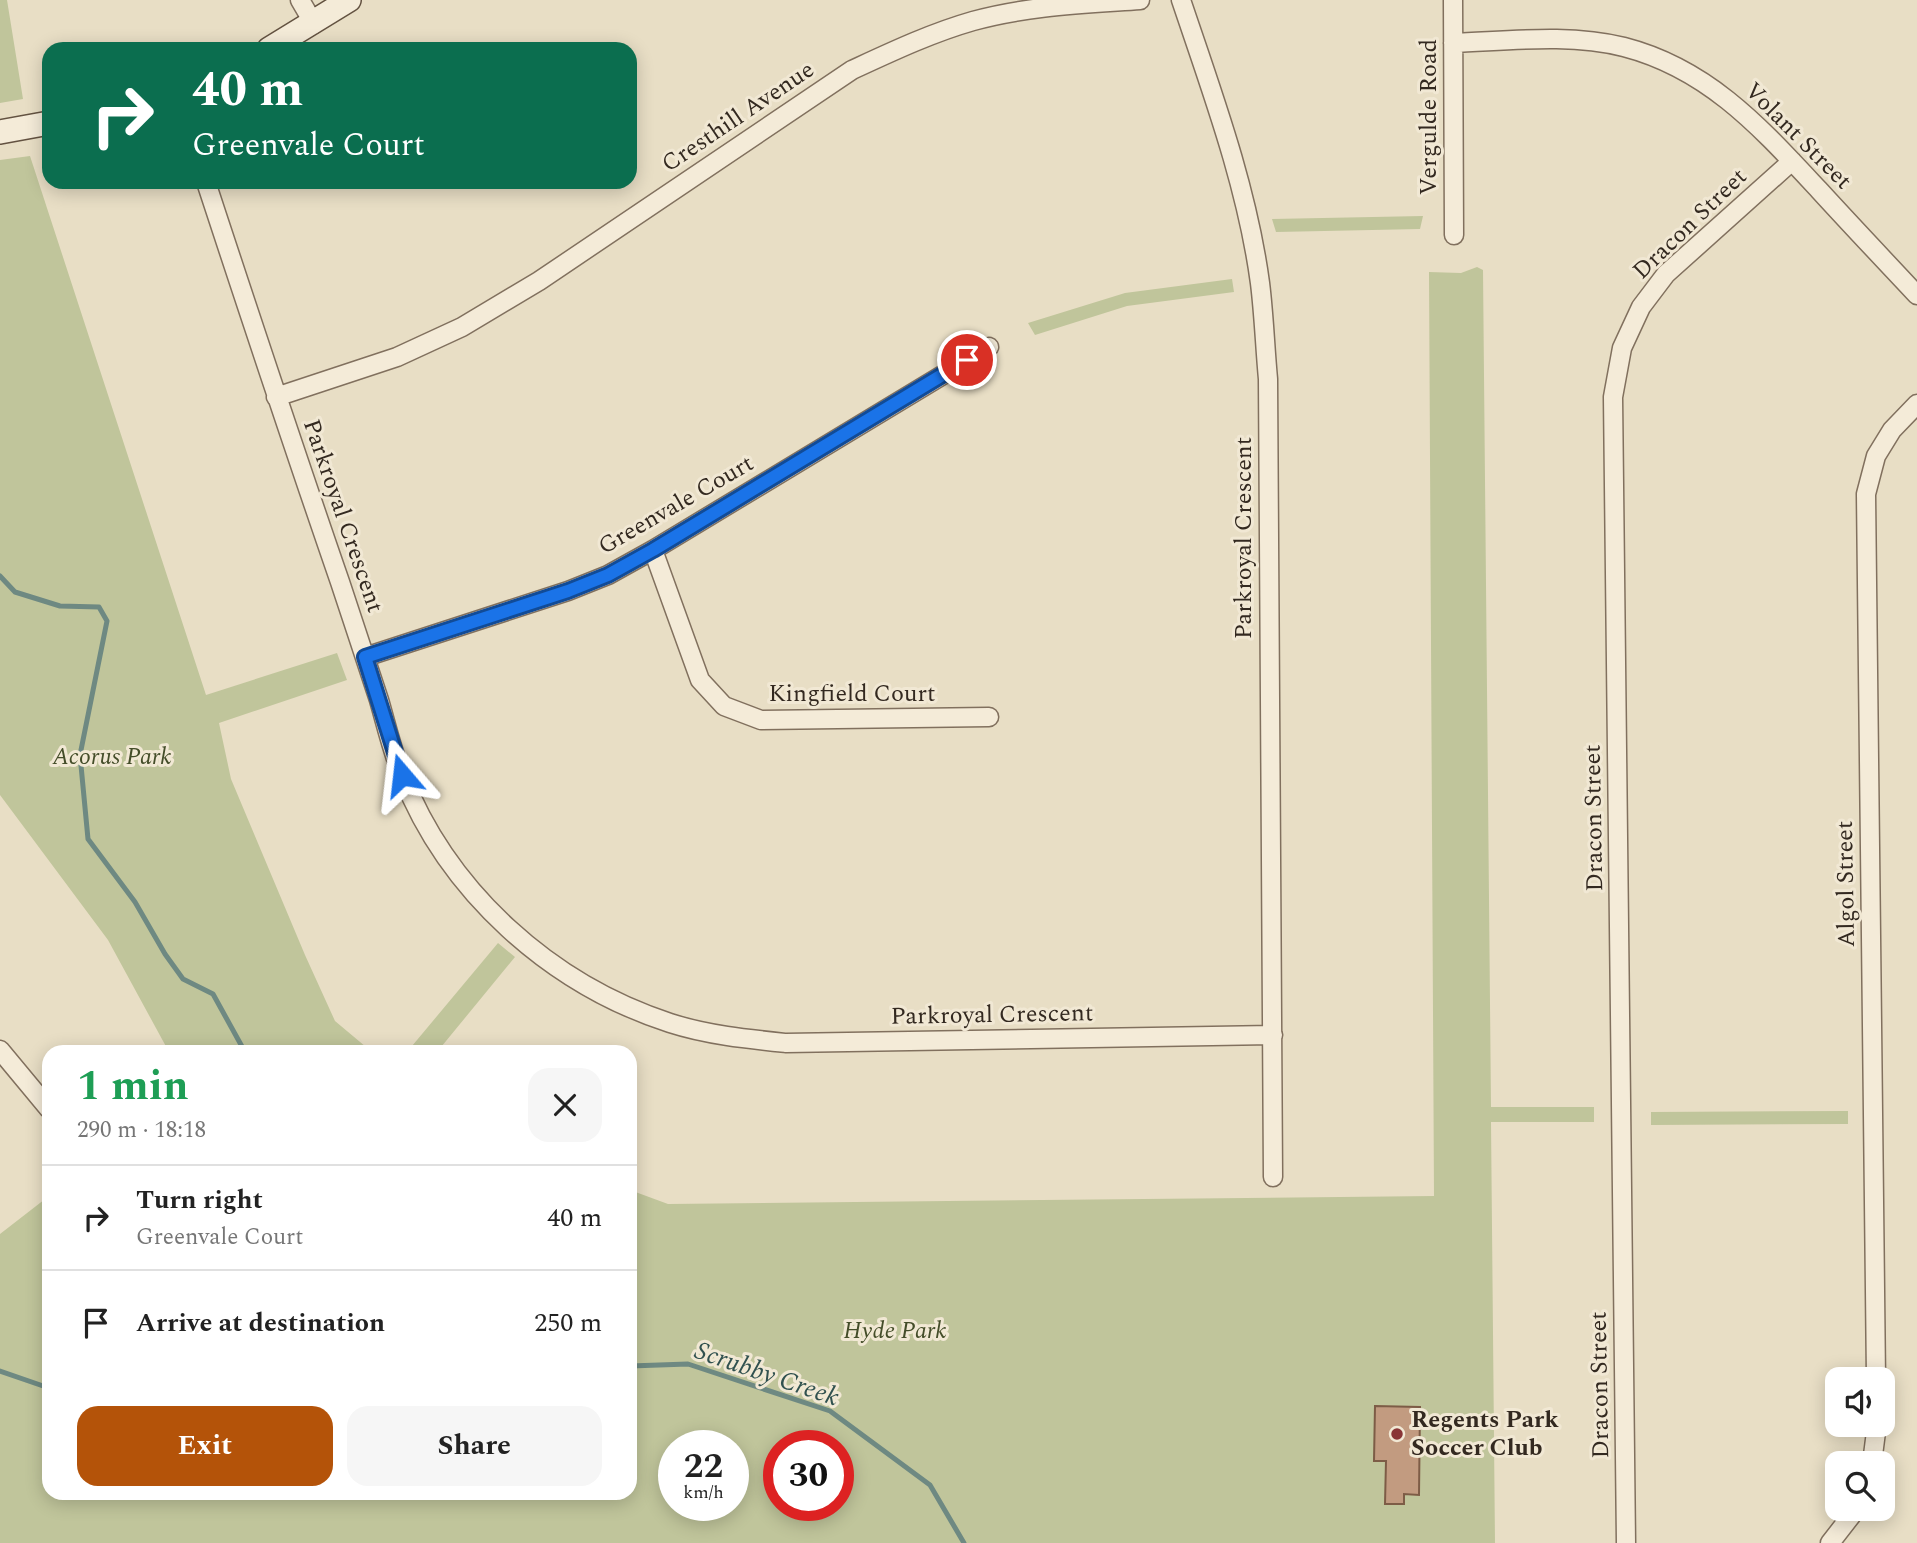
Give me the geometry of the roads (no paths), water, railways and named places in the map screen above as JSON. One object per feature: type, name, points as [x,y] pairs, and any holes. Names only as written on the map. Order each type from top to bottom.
[{"type":"street","points":[[300,0],[314,24]]},
{"type":"street","points":[[282,42],[349,0]]},
{"type":"street","name":"Cresthill Avenue","points":[[276,397],[397,357],[462,327],[539,281],[852,70],[886,54],[973,21],[1031,9],[1140,0]]},
{"type":"street","name":"Parkroyal Crescent","points":[[208,189],[402,775],[427,828],[456,871],[489,911],[519,939],[572,978],[622,1003],[670,1023],[730,1037],[786,1043],[1273,1035],[1268,379],[1262,310],[1257,271],[1230,144],[1181,0]]},
{"type":"street","name":"Vergulde Road","points":[[1453,0],[1454,234]]},
{"type":"street","name":"Volant Street","points":[[1453,43],[1572,40],[1623,46],[1670,63],[1714,88],[1750,118],[1917,295]]},
{"type":"street","points":[[0,132],[42,124]]},
{"type":"street","name":"Dracon Street","points":[[1626,1543],[1613,397],[1622,348],[1641,307],[1666,274],[1792,162]]},
{"type":"street","name":"Greenvale Court","points":[[365,657],[568,591],[608,575],[989,347]]},
{"type":"street","name":"Algol Street","points":[[1877,1367],[1866,494],[1876,456],[1892,430],[1917,404]]},
{"type":"street","name":"Kingfield Court","points":[[653,550],[700,680],[724,706],[761,720],[989,717]]},
{"type":"street","points":[[1273,1035],[1273,1177]]},
{"type":"street","points":[[0,1050],[42,1101]]},
{"type":"street","points":[[1830,1543],[1847,1521]]},
{"type":"waterway","points":[[0,576],[15,592],[60,606],[99,607],[107,621],[80,755],[88,839],[135,902],[183,979],[213,994],[241,1045]]},
{"type":"waterway","name":"Scrubby Creek","points":[[637,1366],[688,1364],[830,1411],[930,1485],[964,1543]]},
{"type":"waterway","name":"Scrubby Creek","points":[[0,1371],[42,1386]]},
{"type":"place","name":"Regents Park Soccer Club","points":[[1397,1434]]},
{"type":"park label","name":"Acorus Park","points":[[112,757]]},
{"type":"park label","name":"Hyde Park","points":[[895,1331]]}]
